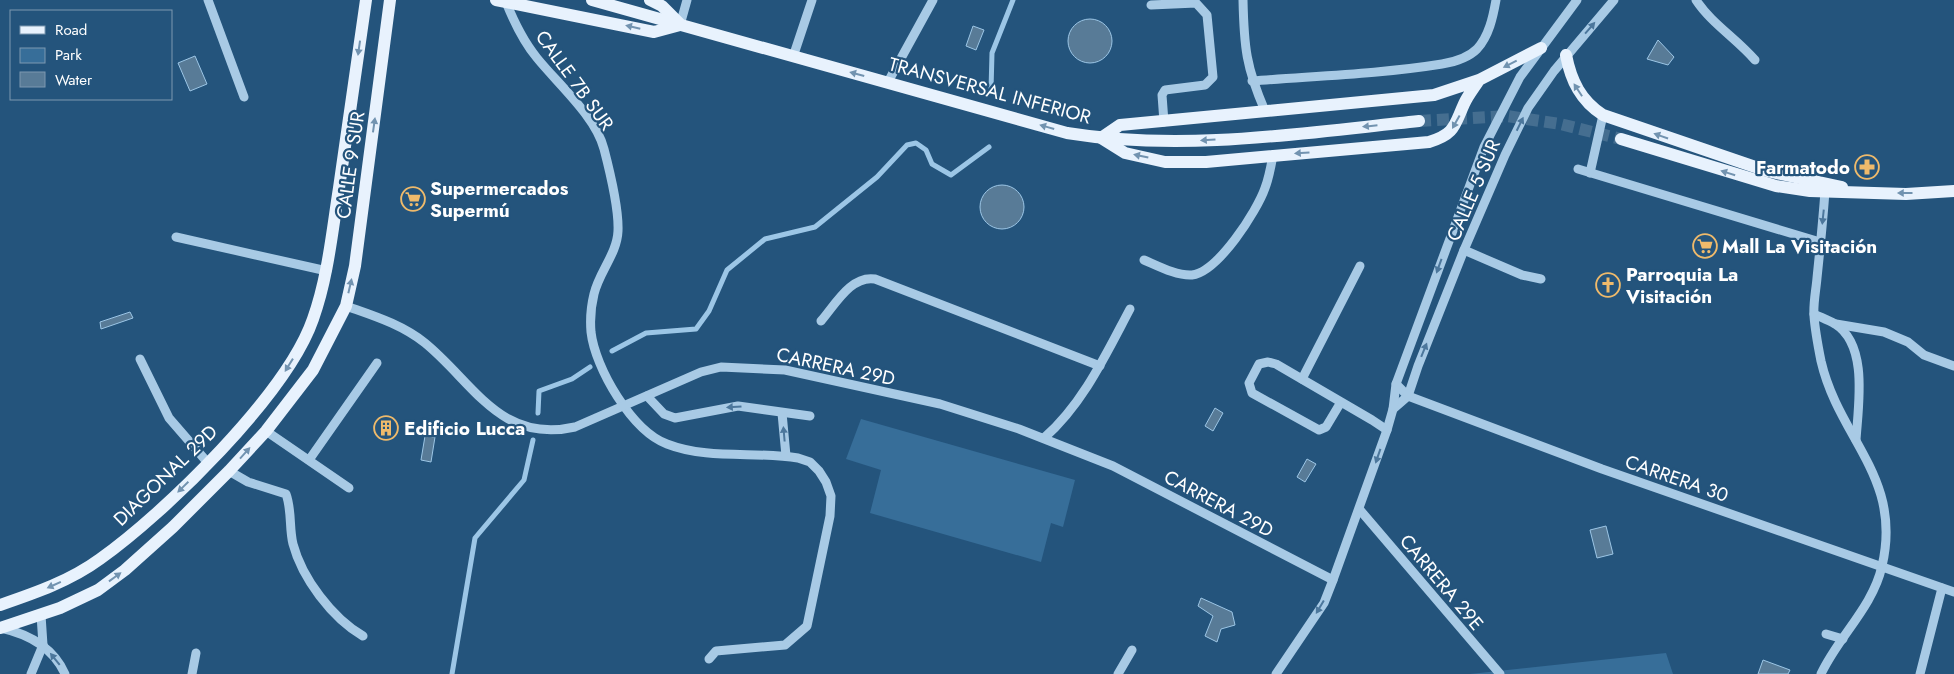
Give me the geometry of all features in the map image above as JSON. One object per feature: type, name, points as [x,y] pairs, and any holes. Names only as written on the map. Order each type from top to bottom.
[{"type":"main road","name":"CALLE 9 SUR","points":[[312,322],[327,271],[366,0]]},
{"type":"main road","name":"CALLE 9 SUR","points":[[266,431],[314,370],[346,306],[355,266],[390,0]]},
{"type":"main road","name":"TRANSVERSAL INFERIOR","points":[[592,0],[1068,132],[1101,138],[1172,142],[1266,136],[1419,121]]},
{"type":"main road","points":[[501,1],[654,32],[680,24],[662,6],[650,0]]},
{"type":"main road","points":[[1479,80],[1464,103],[1454,128],[1440,139],[1408,145],[1206,162],[1165,162],[1125,153],[1101,138],[1120,125],[1417,98],[1445,93],[1479,80],[1541,48]]},
{"type":"main road","points":[[1566,56],[1573,82],[1579,93],[1595,110],[1603,115],[1760,169],[1836,185],[1853,192]]},
{"type":"main road","points":[[1621,139],[1753,181],[1785,188],[1906,194],[1954,191]]},
{"type":"main road","name":"DIAGONAL 29D","points":[[0,605],[72,577],[100,559],[167,502],[208,463],[282,375],[312,322]]},
{"type":"main road","points":[[0,628],[80,600],[125,570],[229,471],[266,431]]},
{"type":"street","points":[[208,0],[244,97]]},
{"type":"street","points":[[680,24],[687,0]]},
{"type":"street","points":[[793,57],[812,0]]},
{"type":"street","points":[[888,82],[933,0]]},
{"type":"street","points":[[1243,0],[1245,56],[1252,81],[1265,111]]},
{"type":"street","points":[[1252,81],[1444,64],[1464,58],[1477,49],[1486,36],[1493,17],[1496,0]]},
{"type":"street","name":"CALLE 5 SUR","points":[[1276,674],[1324,603],[1360,510],[1387,430],[1393,410],[1396,384],[1484,147],[1520,77],[1577,0]]},
{"type":"street","name":"CALLE 5 SUR","points":[[1393,410],[1408,396],[1464,250],[1505,155],[1528,108],[1566,56],[1614,0]]},
{"type":"street","points":[[1696,0],[1704,12],[1739,42],[1756,60]]},
{"type":"street","name":"CALLE 7B SUR","points":[[501,1],[536,56],[593,126],[604,147],[618,230],[616,245],[594,293],[591,332],[597,356],[607,380],[637,423],[654,438],[666,444],[717,453],[786,456],[810,462],[826,482],[831,496],[830,516],[808,626],[785,645],[716,650],[708,659]]},
{"type":"street","points":[[1151,5],[1196,3],[1207,15],[1214,77],[1206,85],[1166,90],[1162,95],[1164,122]]},
{"type":"street","points":[[1590,174],[1603,115]]},
{"type":"street","points":[[1144,260],[1167,270],[1193,275],[1212,266],[1227,252],[1256,207],[1264,190],[1273,155]]},
{"type":"street","points":[[1578,169],[1820,242]]},
{"type":"street","points":[[1821,674],[1861,612],[1882,568],[1886,546],[1883,501],[1877,480],[1840,413],[1828,387],[1814,314],[1826,191]]},
{"type":"street","points":[[176,237],[327,271]]},
{"type":"street","points":[[1464,250],[1522,275],[1541,279]]},
{"type":"street","points":[[1302,379],[1360,266]]},
{"type":"street","points":[[821,321],[855,282],[865,277],[875,279],[1100,366]]},
{"type":"street","name":"CARRERA 29D","points":[[346,306],[404,327],[425,343],[470,390],[496,412],[516,424],[556,431],[575,427],[701,372],[721,367],[785,370],[940,404],[1044,438],[1113,466],[1333,580]]},
{"type":"street","points":[[1044,438],[1058,426],[1075,404],[1100,366],[1130,309]]},
{"type":"street","points":[[1814,314],[1836,324],[1884,332],[1908,342],[1924,355],[1954,366]]},
{"type":"street","points":[[1836,324],[1848,338],[1857,361],[1860,382],[1856,441]]},
{"type":"street","points":[[140,359],[169,418],[208,463]]},
{"type":"street","points":[[1341,402],[1326,427],[1319,430],[1252,393],[1249,384],[1260,364],[1268,362],[1276,364],[1341,402],[1387,430]]},
{"type":"street","points":[[309,460],[377,363]]},
{"type":"street","name":"CARRERA 30","points":[[1396,384],[1408,396],[1611,472],[1954,592]]},
{"type":"street","points":[[648,396],[664,414],[675,418],[738,406],[758,407],[782,413],[810,416]]},
{"type":"street","points":[[782,413],[786,456]]},
{"type":"street","points":[[266,431],[349,488]]},
{"type":"street","points":[[229,471],[248,482],[286,494],[293,542],[299,564],[329,606],[362,636]]},
{"type":"street","name":"CARRERA 29E","points":[[1360,510],[1500,674]]},
{"type":"street","points":[[1920,674],[1942,588]]},
{"type":"street","points":[[31,674],[44,645],[41,614]]},
{"type":"street","points":[[0,628],[19,632],[44,645],[65,674]]},
{"type":"street","points":[[1826,634],[1843,639]]},
{"type":"street","points":[[1118,674],[1132,650]]},
{"type":"street","points":[[192,674],[196,653]]},
{"type":"green space","points":[[861,419],[1075,480],[1063,527],[1051,523],[1041,562],[870,513],[881,470],[846,459]]},
{"type":"green space","points":[[1666,653],[1673,674],[1470,674]]},
{"type":"water","points":[[1086,19],[1094,19],[1106,25],[1112,41],[1106,57],[1094,63],[1086,63],[1074,57],[1068,45],[1068,37],[1074,25]]},
{"type":"water","points":[[973,26],[984,30],[976,50],[966,46]]},
{"type":"water","points":[[1658,40],[1674,57],[1668,65],[1647,59]]},
{"type":"water","points":[[195,56],[207,84],[190,91],[178,63]]},
{"type":"water","points":[[1002,185],[1014,189],[1020,195],[1024,207],[1020,219],[1014,225],[1002,229],[990,225],[984,219],[980,207],[984,195],[990,189]]},
{"type":"water","points":[[130,312],[133,318],[101,329],[100,322]]},
{"type":"water","points":[[1215,408],[1223,413],[1213,431],[1205,426]]},
{"type":"water","points":[[425,436],[435,437],[431,462],[421,460]]},
{"type":"water","points":[[1307,459],[1316,464],[1305,482],[1297,477]]},
{"type":"water","points":[[1606,526],[1613,554],[1597,558],[1590,530]]},
{"type":"water","points":[[1201,598],[1232,612],[1235,625],[1221,629],[1217,642],[1205,636],[1213,616],[1198,606]]},
{"type":"water","points":[[1763,660],[1790,670],[1788,674],[1758,674]]},
{"type":"waterway","points":[[991,90],[992,53],[1013,0]]},
{"type":"waterway","points":[[612,351],[646,333],[696,329],[709,311],[727,270],[765,239],[815,227],[877,177],[907,145],[916,143],[926,150],[932,164],[951,175],[989,147]]},
{"type":"waterway","points":[[538,413],[539,391],[572,379],[590,367]]},
{"type":"waterway","points":[[452,674],[475,538],[524,480],[533,440]]},
{"type":"tunnel","points":[[1419,121],[1507,116],[1560,124],[1621,139]]},
{"type":"place","name":"Farmatodo","points":[[1867,167]]},
{"type":"place","name":"Supermercados Supermú","points":[[413,199]]},
{"type":"place","name":"Mall La Visitación","points":[[1705,246]]},
{"type":"place","name":"Parroquia La Visitación","points":[[1608,285]]},
{"type":"place","name":"Edificio Lucca","points":[[386,428]]}]
